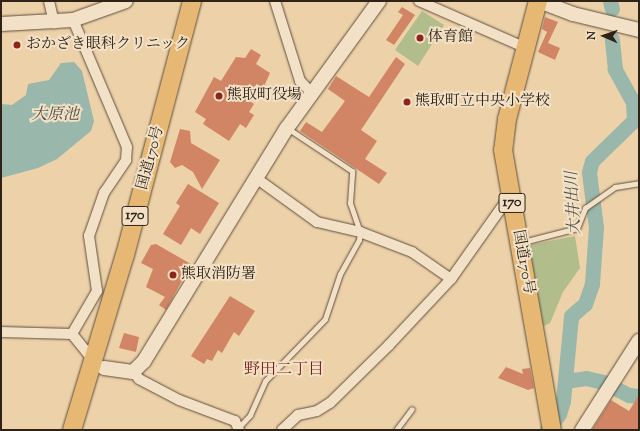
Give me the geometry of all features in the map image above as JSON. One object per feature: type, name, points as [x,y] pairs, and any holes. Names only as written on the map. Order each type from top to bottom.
[{"type":"highway","name":"国道170号","points":[[82,430],[192,1]]},
{"type":"highway","name":"国道170号","points":[[72,430],[99,365],[200,1]]},
{"type":"highway","name":"国道170号","points":[[539,1],[504,138],[511,194],[552,430]]},
{"type":"street","points":[[49,1],[54,23]]},
{"type":"street","points":[[1,24],[54,23],[73,20],[126,1]]},
{"type":"street","points":[[275,1],[300,81],[312,93]]},
{"type":"street","points":[[133,372],[144,362],[287,128],[379,1],[387,1]]},
{"type":"street","points":[[419,1],[526,48]]},
{"type":"street","points":[[539,1],[573,14],[639,30]]},
{"type":"street","points":[[72,334],[97,291],[89,236],[104,193],[126,160],[127,147],[73,20]]},
{"type":"street","points":[[256,178],[317,222],[360,232],[412,252],[451,279]]},
{"type":"street","points":[[282,430],[298,415],[317,411],[342,393],[451,279],[511,194]]},
{"type":"street","points":[[1,332],[72,334],[99,365],[133,372],[139,379],[179,400],[235,421],[239,429]]},
{"type":"street","points":[[582,430],[639,341]]},
{"type":"lane","points":[[239,429],[250,415],[266,380],[325,319],[340,274],[360,232],[350,203],[352,171],[287,128]]},
{"type":"lane","points":[[520,243],[577,228],[585,208],[598,198],[615,187],[639,183]]},
{"type":"lane","points":[[396,430],[412,409]]},
{"type":"green space","name":"体育館","points":[[422,11],[444,25],[418,66],[395,50]]},
{"type":"green space","points":[[575,236],[580,268],[563,292],[550,323],[540,328],[524,246]]},
{"type":"water","name":"大原池","points":[[74,62],[82,71],[94,121],[91,131],[57,159],[38,168],[1,178],[1,104],[12,105],[26,95],[28,84],[49,80],[61,63]]},
{"type":"building","points":[[402,7],[415,15],[394,45],[386,40],[403,15],[398,12]]},
{"type":"building","points":[[545,17],[558,22],[548,43],[560,48],[555,60],[538,52],[547,32],[542,29]]},
{"type":"building","name":"熊取町役場","points":[[251,49],[261,55],[256,64],[270,73],[261,93],[255,89],[248,100],[254,104],[249,112],[254,115],[246,128],[240,124],[229,141],[203,124],[206,119],[195,112],[214,77],[221,81],[236,57],[245,58]]},
{"type":"building","points":[[396,57],[405,64],[361,130],[377,141],[365,159],[387,173],[379,184],[300,131],[306,122],[322,132],[345,101],[328,89],[336,76],[369,97]]},
{"type":"building","points":[[180,129],[190,131],[191,143],[220,160],[202,189],[193,172],[182,165],[175,168],[170,162]]},
{"type":"building","points":[[188,184],[219,203],[200,234],[191,228],[181,245],[163,234],[180,206],[176,203]]},
{"type":"building","points":[[156,244],[191,264],[166,310],[159,305],[165,297],[146,287],[153,269],[141,263],[151,245]]},
{"type":"building","points":[[230,296],[255,311],[239,336],[234,332],[222,353],[218,350],[212,361],[207,359],[204,364],[191,356]]},
{"type":"building","points":[[124,333],[139,337],[136,352],[119,348]]},
{"type":"building","points":[[506,367],[523,374],[522,369],[530,368],[534,388],[528,390],[498,378]]},
{"type":"building","points":[[639,395],[639,430],[592,430],[611,400],[629,411]]},
{"type":"waterway","name":"大井出川","points":[[610,1],[612,9]]},
{"type":"waterway","name":"大井出川","points":[[547,429],[559,414],[563,401],[571,316],[585,304],[592,284],[596,227],[589,172],[592,161],[634,120],[633,102],[615,69],[612,39]]},
{"type":"waterway","points":[[565,381],[586,378],[603,382],[629,395],[639,396]]},
{"type":"place","name":"体育館","points":[[420,38]]},
{"type":"place","name":"おかざき眼科クリニック","points":[[17,45]]},
{"type":"place","name":"熊取町役場","points":[[219,96]]},
{"type":"place","name":"熊取町立中央小学校","points":[[407,102]]},
{"type":"place","name":"熊取消防署","points":[[173,275]]},
{"type":"district","name":"野田二丁目","points":[[284,371]]}]
